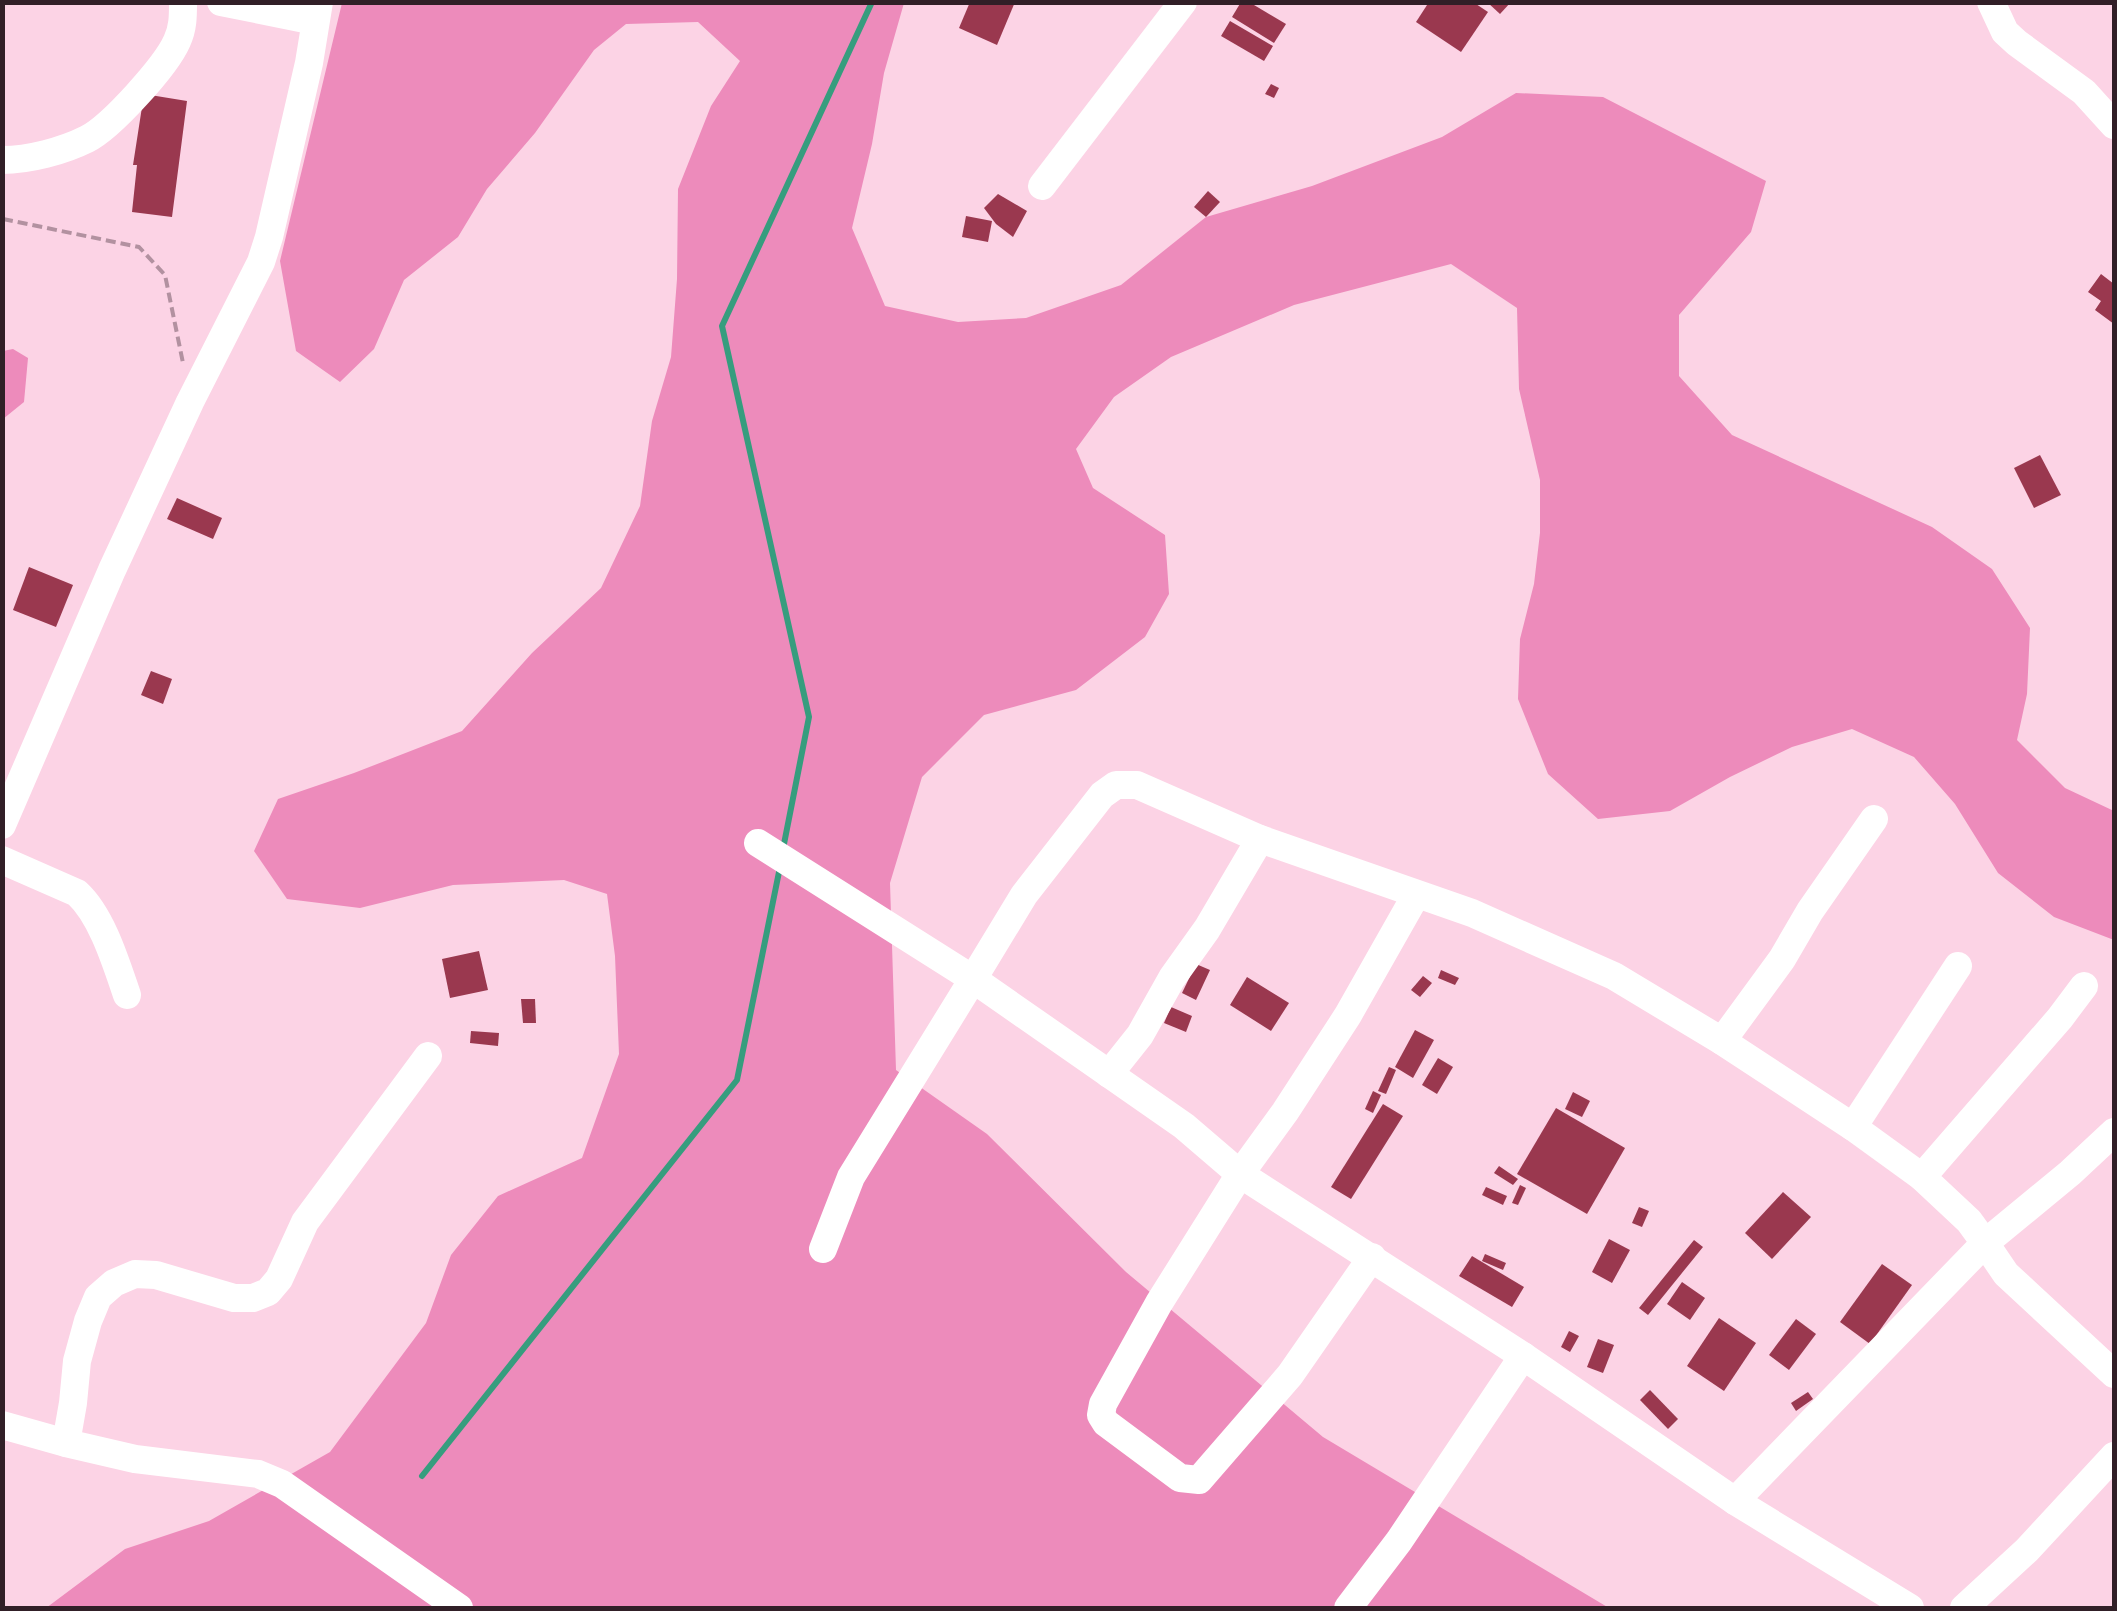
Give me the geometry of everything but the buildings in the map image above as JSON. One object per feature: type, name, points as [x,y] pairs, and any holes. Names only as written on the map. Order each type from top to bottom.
[{"type":"street","points":[[2,160],[50,152],[88,139],[108,124],[167,60],[184,22],[182,2]]},
{"type":"street","points":[[2,826],[112,570],[261,262],[269,237],[317,12],[221,2]]},
{"type":"street","points":[[1042,186],[1182,2]]},
{"type":"street","points":[[1992,2],[2005,32],[2084,92],[2114,125]]},
{"type":"street","points":[[822,1249],[850,1177],[1024,895],[1102,795],[1116,785],[1137,785],[1260,839],[1472,913],[1614,976],[1722,1041],[1922,1177],[1969,1221],[2006,1274],[2114,1374]]},
{"type":"street","points":[[1722,1041],[1782,959],[1874,819]]},
{"type":"street","points":[[1110,1074],[1140,1035],[1260,839]]},
{"type":"street","points":[[758,843],[973,980],[1110,1074],[1184,1126],[1240,1174],[1523,1356],[1735,1501],[1910,1608]]},
{"type":"street","points":[[2,860],[86,900],[110,948],[127,995]]},
{"type":"street","points":[[1372,1257],[1290,1375],[1199,1480],[1180,1478],[1106,1423],[1102,1404],[1159,1304],[1240,1174],[1348,1014],[1416,895]]},
{"type":"street","points":[[1853,1127],[1958,966]]},
{"type":"street","points":[[1922,1177],[2084,986]]},
{"type":"street","points":[[66,1443],[77,1361],[98,1297],[114,1283],[135,1274],[156,1274],[234,1298],[253,1298],[268,1292],[280,1278],[305,1222],[428,1056]]},
{"type":"street","points":[[1735,1501],[1986,1243],[2114,1132]]},
{"type":"street","points":[[1348,1608],[1399,1541],[1523,1356]]},
{"type":"street","points":[[2,1424],[134,1459],[258,1474],[282,1484],[459,1608]]},
{"type":"street","points":[[1964,1608],[2026,1550],[2114,1456]]},
{"type":"path","points":[[4,218],[140,247],[166,276],[183,366]]},
{"type":"shaded area","points":[[342,3],[904,3],[884,73],[852,228],[885,306],[958,322],[1026,318],[1121,285],[1206,217],[1312,186],[1442,137],[1516,93],[1603,97],[1766,181],[1751,232],[1679,315],[1679,376],[1732,435],[1932,527],[1992,569],[2030,628],[2027,694],[2017,740],[2065,788],[2114,811],[2114,940],[2054,917],[1998,873],[1955,804],[1914,757],[1852,729],[1792,747],[1670,811],[1598,819],[1548,774],[1518,699],[1520,639],[1534,584],[1540,533],[1540,480],[1519,389],[1517,308],[1451,264],[1294,305],[1171,357],[1114,397],[1076,449],[1093,488],[1165,535],[1169,594],[1145,637],[1076,690],[984,715],[922,777],[890,883],[896,1070],[987,1134],[1126,1272],[1323,1437],[1609,1608],[46,1608],[125,1549],[209,1521],[330,1452],[426,1323],[451,1255],[498,1196],[582,1158],[619,1054],[615,956],[607,894],[564,880],[453,885],[360,908],[287,899],[254,851],[278,799],[462,731],[532,653],[601,588],[640,506],[652,421],[671,357],[678,189],[711,106],[740,61],[698,22],[626,24],[594,50],[535,133],[487,189],[458,237],[404,280],[374,349],[340,382],[296,351],[280,261]]},
{"type":"shaded area","points":[[13,349],[28,358],[24,402],[3,419],[3,351]]},
{"type":"waterway","points":[[783,849],[809,717],[722,326],[872,2]]},
{"type":"waterway","points":[[422,1476],[737,1080],[780,867]]}]
